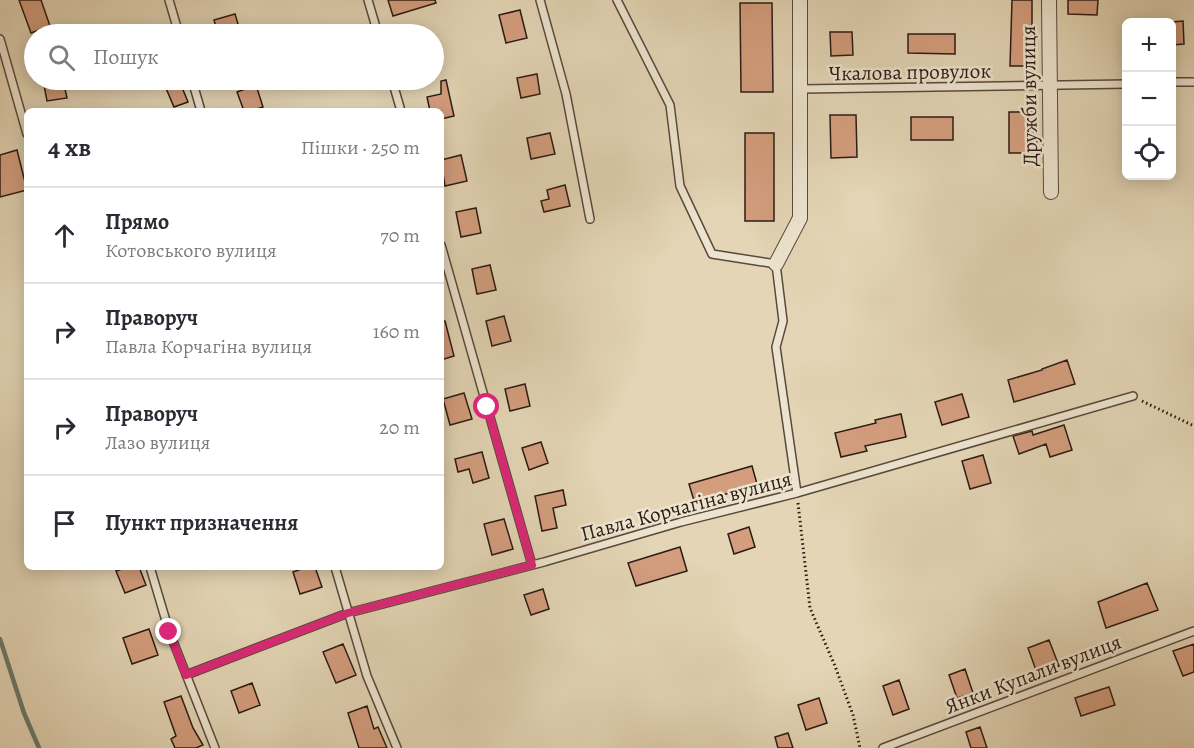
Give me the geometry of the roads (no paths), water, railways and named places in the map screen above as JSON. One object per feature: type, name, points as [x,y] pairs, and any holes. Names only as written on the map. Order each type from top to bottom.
[{"type":"street","points":[[776,264],[800,218],[802,89],[800,0]]},
{"type":"street","name":"Дружби вулиця","points":[[1049,0],[1051,192]]},
{"type":"lane","points":[[169,0],[176,24]]},
{"type":"lane","points":[[368,0],[375,24]]},
{"type":"lane","points":[[540,0],[566,94],[590,219]]},
{"type":"lane","points":[[617,0],[670,105],[680,186],[712,254],[776,264],[783,321],[776,347],[797,493]]},
{"type":"lane","points":[[0,39],[24,123]]},
{"type":"lane","points":[[1176,82],[1194,82]]},
{"type":"lane","name":"Чкалова провулок","points":[[802,89],[1122,84]]},
{"type":"lane","points":[[195,90],[200,108]]},
{"type":"lane","points":[[395,90],[400,108]]},
{"type":"lane","points":[[444,255],[532,565]]},
{"type":"lane","name":"Павла Корчагіна вулиця","points":[[186,675],[348,613],[532,565],[681,522],[797,493],[1133,396]]},
{"type":"lane","points":[[151,570],[169,632],[215,748]]},
{"type":"lane","points":[[336,570],[367,676],[397,748]]},
{"type":"lane","name":"Янки Купали вулиця","points":[[883,748],[1194,631]]},
{"type":"waterway","points":[[0,639],[24,713],[39,748]]}]
